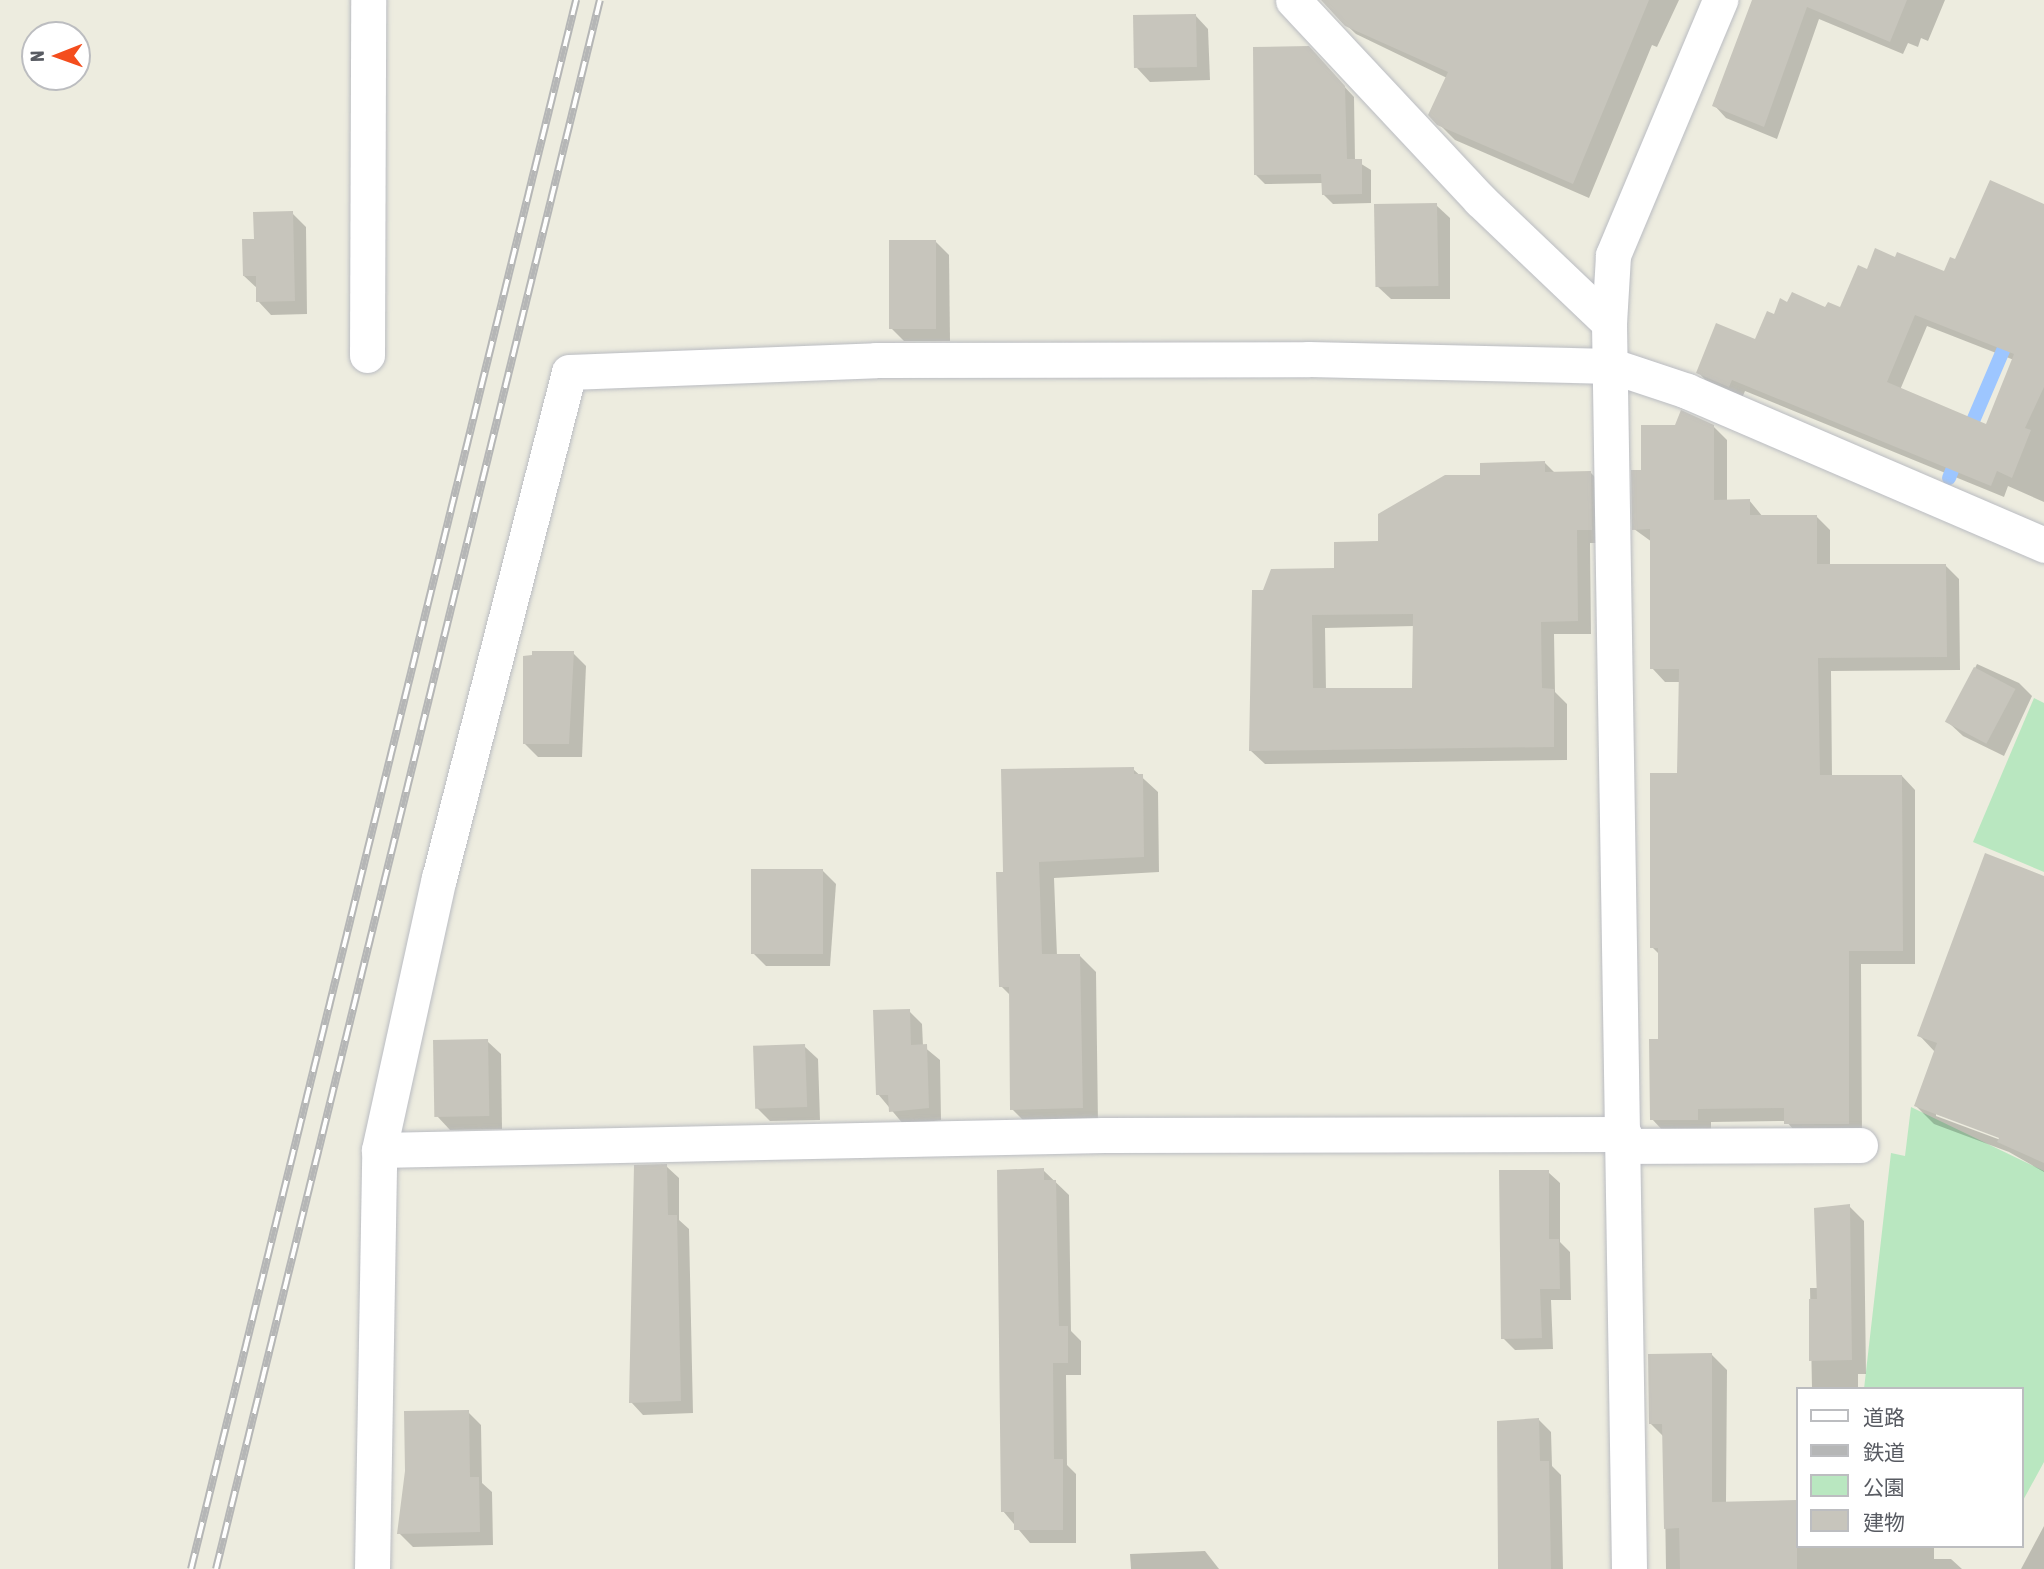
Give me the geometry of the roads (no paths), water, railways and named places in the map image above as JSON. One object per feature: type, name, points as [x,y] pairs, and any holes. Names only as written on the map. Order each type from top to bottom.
[{"type":"street","points":[[367,355],[368,0]]},
{"type":"street","points":[[1293,0],[1480,200],[1609,323]]},
{"type":"street","points":[[1629,1569],[1625,1140],[1612,366],[1609,323],[1613,256],[1720,0]]},
{"type":"street","points":[[373,1569],[379,1150],[439,878],[569,372],[876,360],[1308,359],[1612,366],[1687,391],[2044,545]]},
{"type":"street","points":[[379,1150],[1090,1135],[1860,1145]]},
{"type":"waterway","points":[[1967,435],[2010,334]]},
{"type":"waterway","points":[[1949,478],[1959,453]]},
{"type":"railway","points":[[191,1569],[576,0]]},
{"type":"railway","points":[[216,1569],[600,0]]}]
